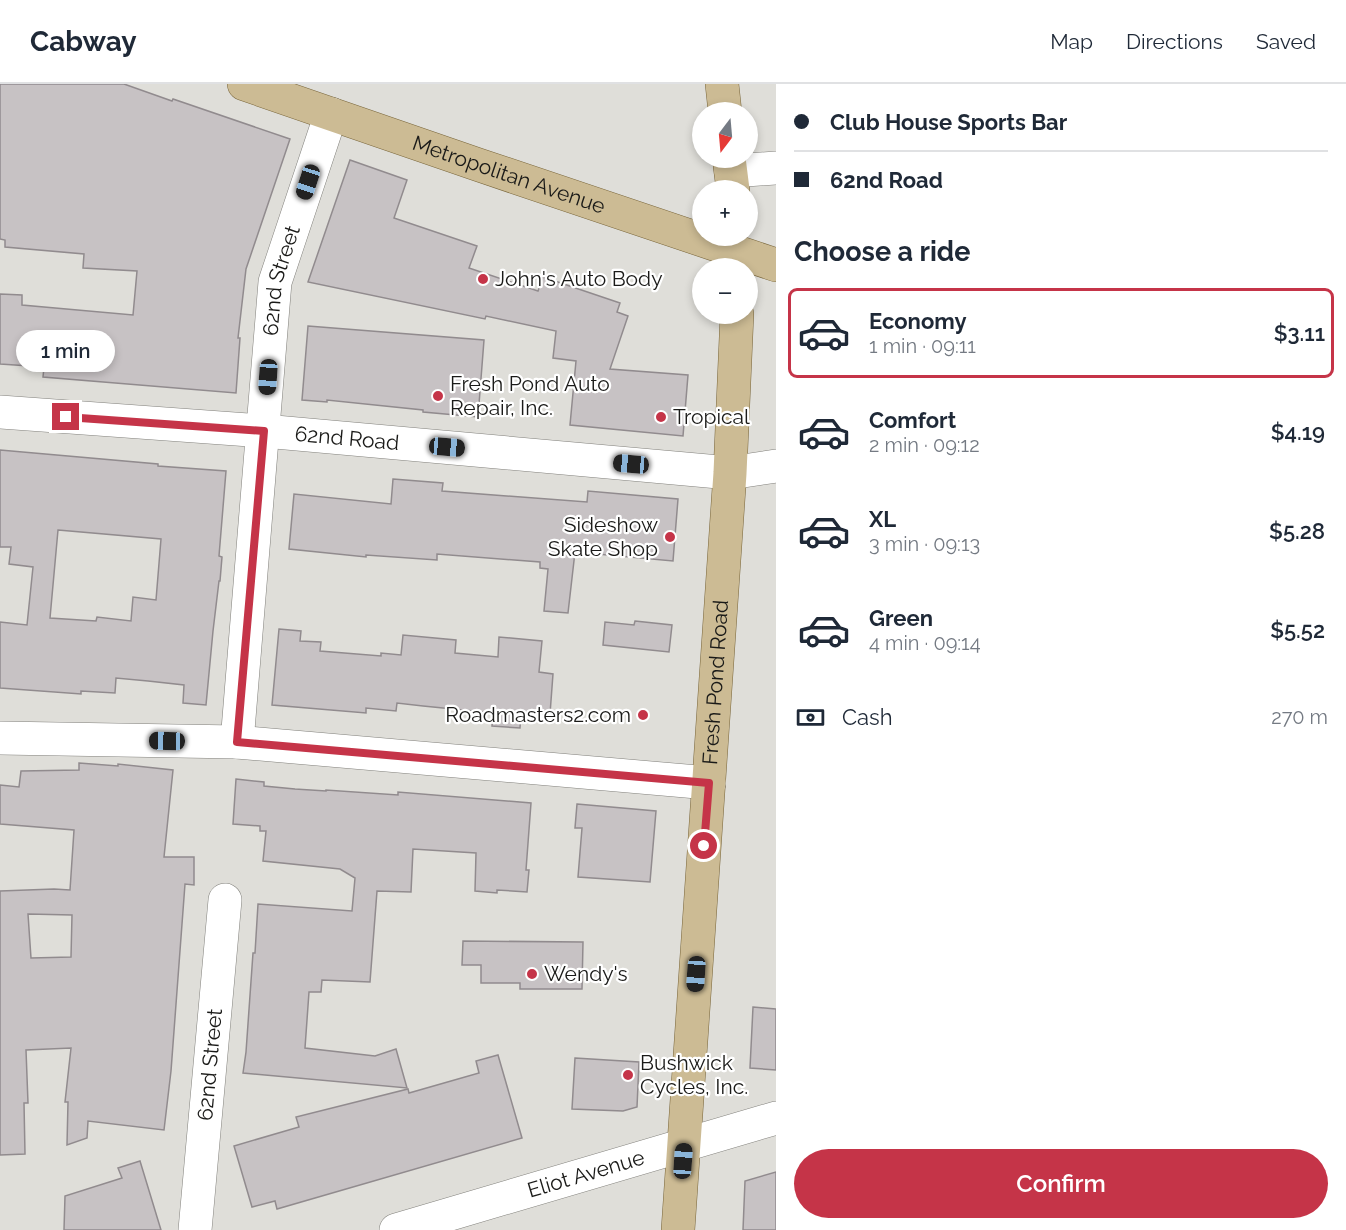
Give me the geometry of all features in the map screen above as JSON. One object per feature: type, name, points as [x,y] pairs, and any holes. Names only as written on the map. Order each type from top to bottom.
[{"type":"main road","name":"Metropolitan Avenue","points":[[244,84],[776,265]]},
{"type":"main road","points":[[722,84],[724,102]]},
{"type":"main road","name":"Fresh Pond Road","points":[[678,1230],[730,472],[737,324]]},
{"type":"street","name":"62nd Street","points":[[237,742],[275,282],[330,114]]},
{"type":"street","points":[[731,173],[776,168]]},
{"type":"street","name":"62nd Road","points":[[0,412],[264,431],[730,472],[776,466]]},
{"type":"street","points":[[0,738],[237,742],[709,783]]},
{"type":"street","name":"62nd Street","points":[[195,1230],[225,900]]},
{"type":"street","name":"Eliot Avenue","points":[[396,1230],[776,1118]]},
{"type":"building","points":[[0,84],[124,84],[290,139],[246,269],[238,338],[240,338],[236,393],[43,377],[44,367],[0,364],[0,294],[22,295],[22,305],[133,315],[137,271],[83,268],[84,254],[5,247],[5,240],[0,239]]},
{"type":"building","points":[[350,160],[407,180],[394,218],[477,246],[469,268],[538,291],[543,277],[620,303],[617,312],[628,316],[610,369],[688,375],[683,436],[570,425],[576,361],[553,358],[556,331],[486,316],[485,319],[308,282]]},
{"type":"building","points":[[308,326],[484,340],[478,417],[327,400],[327,402],[302,400]]},
{"type":"building","points":[[0,450],[226,471],[219,556],[222,557],[220,581],[206,705],[183,703],[184,685],[116,678],[115,693],[81,691],[81,694],[0,688],[0,622],[27,625],[33,567],[9,564],[11,547],[0,547]],"holes":[[[58,530],[161,539],[156,600],[133,597],[131,621],[97,617],[96,621],[50,618]]]},
{"type":"building","points":[[393,479],[443,483],[442,491],[587,502],[588,491],[678,499],[673,561],[575,552],[568,613],[544,611],[548,569],[540,568],[540,562],[437,554],[437,560],[366,555],[366,557],[289,549],[294,494],[391,504]]},
{"type":"building","points":[[635,621],[672,625],[669,652],[603,645],[605,622],[634,625]]},
{"type":"building","points":[[279,629],[301,631],[300,641],[321,642],[320,651],[381,656],[381,653],[401,655],[403,635],[456,640],[455,653],[498,657],[499,637],[542,641],[539,672],[553,674],[550,714],[521,712],[520,728],[492,726],[493,713],[397,703],[396,711],[366,708],[366,713],[272,705]]},
{"type":"building","points":[[79,763],[118,766],[118,764],[173,770],[164,857],[194,857],[194,885],[185,884],[171,1071],[164,1130],[88,1121],[87,1138],[67,1145],[68,1102],[65,1102],[71,1048],[26,1050],[28,1103],[24,1103],[25,1154],[0,1155],[0,891],[70,890],[74,830],[0,824],[0,785],[19,787],[21,771],[79,770]],"holes":[[[28,914],[72,915],[71,957],[31,958]]]},
{"type":"building","points":[[236,779],[264,782],[264,786],[295,789],[398,795],[398,792],[531,803],[526,870],[529,870],[527,892],[475,891],[476,853],[413,849],[411,892],[377,891],[370,982],[322,980],[321,992],[309,992],[305,1048],[375,1056],[396,1049],[407,1088],[243,1073],[258,904],[352,911],[355,878],[340,869],[263,861],[266,831],[260,831],[260,826],[233,824]]},
{"type":"building","points":[[577,804],[656,811],[650,882],[578,877],[582,828],[575,828]]},
{"type":"building","name":"Wendy's","points":[[463,941],[583,942],[582,989],[520,989],[520,983],[481,983],[481,965],[462,965]]},
{"type":"building","points":[[753,1007],[776,1009],[776,1070],[750,1068]]},
{"type":"building","points":[[498,1055],[522,1138],[277,1209],[275,1201],[252,1207],[234,1146],[299,1127],[296,1117],[408,1089],[409,1093],[479,1073],[476,1061]]},
{"type":"building","points":[[575,1058],[639,1062],[637,1107],[623,1111],[572,1109]]},
{"type":"building","points":[[140,1161],[161,1230],[64,1230],[65,1196],[122,1178],[118,1168]]},
{"type":"building","points":[[776,1172],[776,1230],[743,1230],[745,1181]]},
{"type":"place","name":"John's Auto Body","points":[[483,279]]},
{"type":"place","name":"Fresh Pond Auto Repair, Inc.","points":[[438,396]]},
{"type":"place","name":"Tropical","points":[[661,417]]},
{"type":"place","name":"Sideshow Skate Shop","points":[[670,537]]},
{"type":"place","name":"Roadmasters2.com","points":[[643,715]]},
{"type":"place","name":"Wendy's","points":[[532,974]]},
{"type":"place","name":"Bushwick Cycles, Inc.","points":[[628,1075]]},
{"type":"route","points":[[66,417],[264,431],[237,742],[709,783],[704,846]]}]
